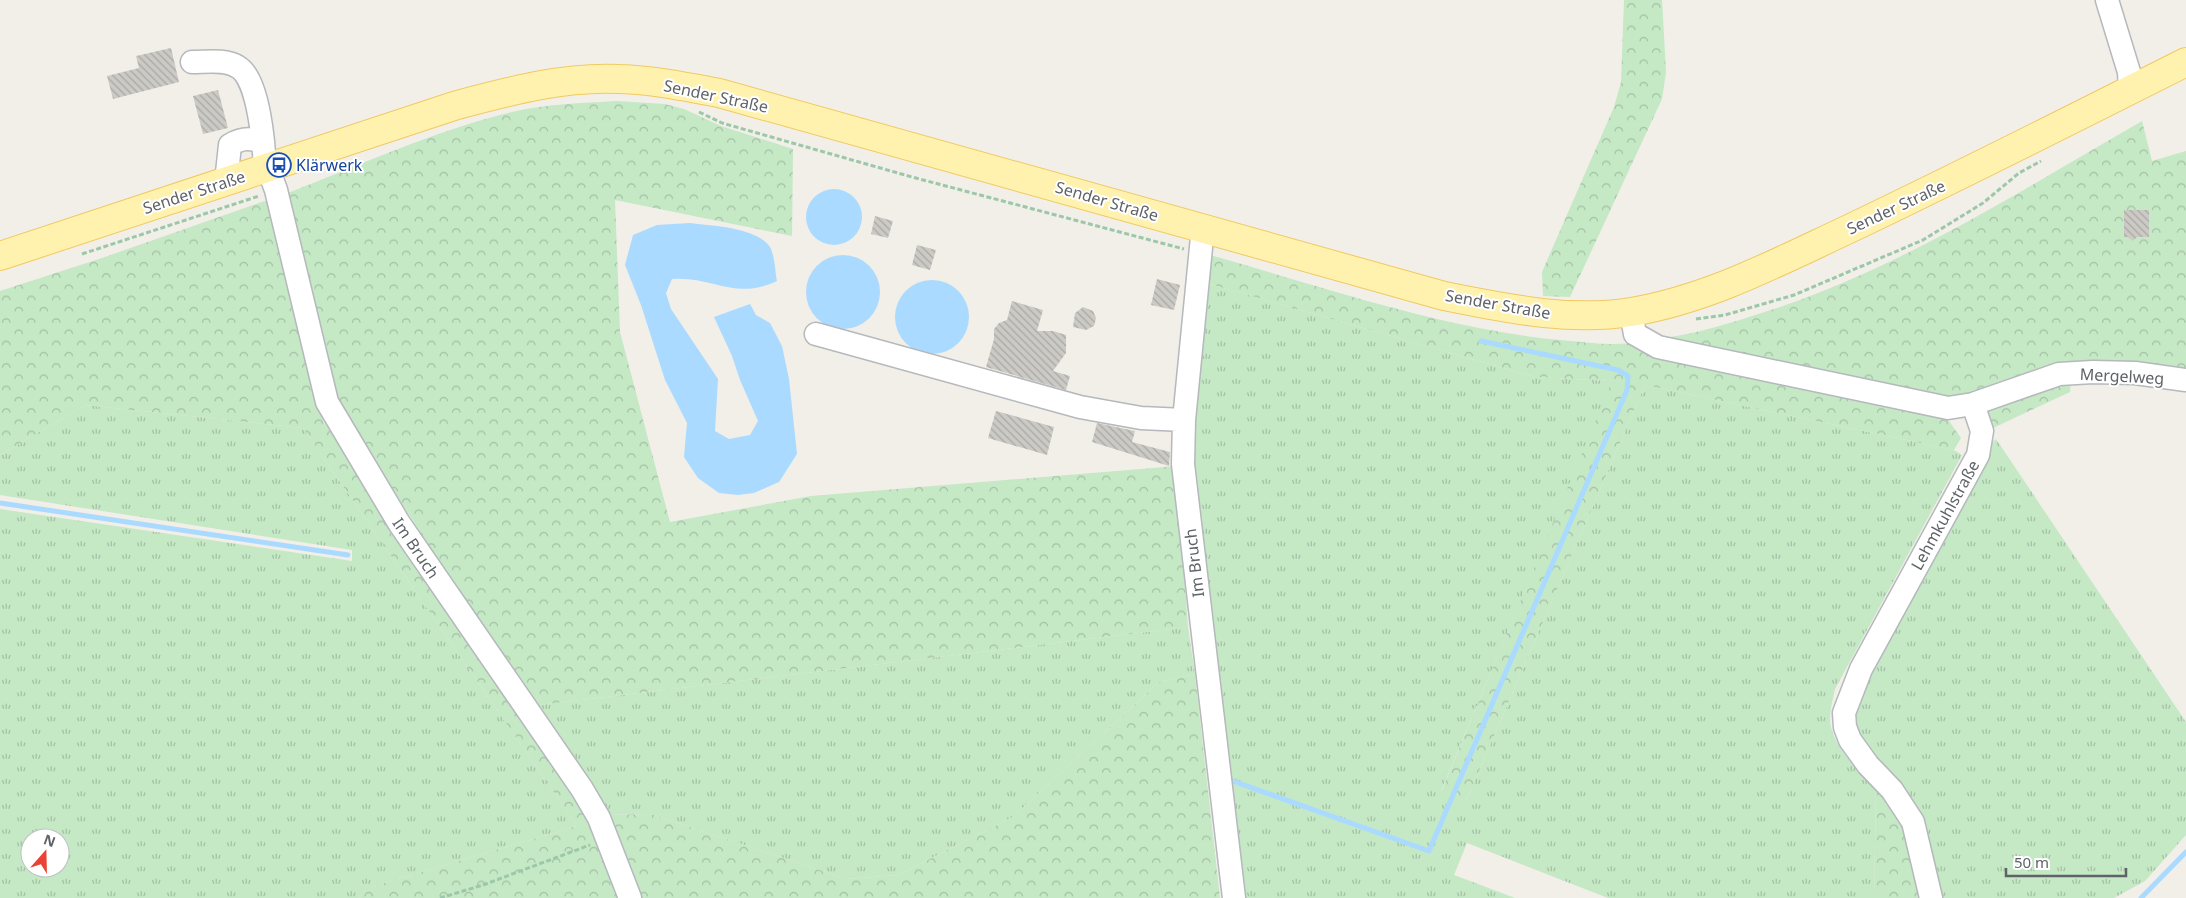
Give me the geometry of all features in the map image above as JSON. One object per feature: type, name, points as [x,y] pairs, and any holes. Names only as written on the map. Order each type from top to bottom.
[{"type":"main road","name":"Sender Straße","points":[[0,256],[457,105],[493,95],[568,81],[620,79],[669,84],[719,93],[1201,241],[1444,296],[1531,313],[1578,315],[1631,312],[1696,296],[1737,281],[1949,182],[2186,62]]},
{"type":"street","points":[[2107,0],[2129,72],[2130,90]]},
{"type":"street","name":"Im Bruch","points":[[192,62],[230,63],[240,67],[249,77],[258,111],[268,168],[327,402],[399,523],[582,789],[599,818],[630,898]]},
{"type":"street","points":[[226,182],[230,145],[239,139],[255,139],[268,168]]},
{"type":"street","name":"Im Bruch","points":[[1201,241],[1184,420],[1183,464],[1234,898]]},
{"type":"street","points":[[1631,312],[1635,334],[1658,347],[1948,408],[1972,404]]},
{"type":"street","points":[[816,334],[1080,407],[1141,418],[1184,420]]},
{"type":"street","name":"Mergelweg","points":[[1972,404],[2059,374],[2093,372],[2135,373],[2186,380]]},
{"type":"street","name":"Lehmkuhlstraße","points":[[1931,898],[1913,822],[1892,790],[1868,765],[1850,740],[1845,727],[1844,713],[1861,670],[1978,455],[1982,431],[1972,404]]},
{"type":"path","points":[[692,109],[722,123],[902,175],[1201,241]]},
{"type":"path","points":[[1688,321],[1725,315],[1794,295],[1923,240],[1983,203],[2019,173],[2043,160]]},
{"type":"path","points":[[72,257],[268,168]]},
{"type":"path","points":[[440,898],[483,885],[607,839]]},
{"type":"green space","points":[[1624,0],[1662,0],[1666,72],[1662,99],[1570,297],[1543,296],[1542,272],[1614,107],[1621,82]]},
{"type":"green space","points":[[617,101],[665,104],[684,109],[721,126],[793,149],[792,236],[615,200],[620,332],[670,522],[811,496],[1177,466],[1188,627],[531,706],[338,403],[283,195],[425,139],[483,120],[538,107]]},
{"type":"green space","points":[[2142,121],[2152,161],[2186,151],[2186,374],[2137,366],[1948,401],[1657,339],[1692,333],[1737,321],[1801,300],[1852,279],[1951,231]]},
{"type":"green space","points":[[273,198],[323,421],[596,819],[625,898],[358,898],[374,886],[577,826],[303,428],[85,405],[0,455],[0,291],[102,258]]},
{"type":"green space","points":[[1210,255],[1340,293],[1472,327],[1560,340],[1605,344],[1632,343],[1944,414],[1961,438],[1954,450],[1645,385],[1466,801],[1441,792],[1612,381],[1535,377],[1206,283]]},
{"type":"green space","points":[[1206,283],[1535,377],[1613,381],[1441,791],[1466,801],[1645,385],[1954,450],[1962,455],[1835,689],[1830,713],[1831,727],[1838,744],[1850,761],[1876,790],[1874,898],[1608,898],[1467,843],[1454,875],[1515,898],[1242,898],[1191,465]]},
{"type":"green space","points":[[2071,377],[2070,392],[1991,429],[1984,407]]},
{"type":"green space","points":[[85,405],[303,428],[577,826],[374,886],[358,898],[0,898],[0,509],[352,561],[352,550],[0,495],[0,455]]},
{"type":"green space","points":[[1996,439],[2186,722],[2186,835],[2145,881],[2114,898],[1935,898],[1858,738],[1853,713],[1857,695],[1987,447]]},
{"type":"green space","points":[[1188,627],[1195,674],[1159,682],[1013,817],[898,875],[847,879],[651,814],[607,815],[531,706]]},
{"type":"green space","points":[[1195,674],[1220,898],[638,898],[607,815],[651,814],[847,879],[898,875],[1013,817],[1159,682]]},
{"type":"green space","points":[[1876,790],[1908,827],[1919,898],[1874,898]]},
{"type":"water","points":[[834,189],[845,191],[854,197],[860,206],[862,217],[860,228],[854,237],[845,243],[834,245],[823,243],[814,237],[808,228],[806,217],[808,206],[814,197],[823,191]]},
{"type":"water","points":[[690,223],[744,231],[755,235],[770,247],[773,255],[777,281],[762,287],[736,288],[687,279],[672,279],[666,293],[671,309],[718,379],[715,431],[729,439],[750,435],[758,421],[714,317],[750,304],[756,315],[770,323],[782,346],[789,379],[797,454],[779,482],[754,493],[738,495],[719,493],[698,478],[684,457],[687,423],[665,380],[641,305],[625,265],[633,235],[657,225]]},
{"type":"water","points":[[836,255],[850,255],[864,261],[874,271],[880,285],[880,299],[874,313],[864,323],[850,329],[836,329],[822,323],[812,313],[806,299],[806,285],[812,271],[822,261]]},
{"type":"water","points":[[925,280],[939,280],[953,286],[963,296],[969,310],[969,324],[963,338],[953,348],[939,354],[925,354],[911,348],[901,338],[895,324],[895,310],[901,296],[911,286]]},
{"type":"building","points":[[171,48],[179,82],[113,99],[107,76],[139,68],[136,56]]},
{"type":"building","points":[[218,90],[228,128],[203,134],[193,96]]},
{"type":"building","points":[[2124,210],[2149,210],[2149,237],[2137,237],[2133,241],[2128,237],[2124,237]]},
{"type":"building","points":[[875,216],[893,221],[888,238],[871,234]]},
{"type":"building","points":[[917,245],[936,250],[930,270],[912,265]]},
{"type":"building","points":[[1157,279],[1180,285],[1174,310],[1151,305]]},
{"type":"building","points":[[1012,301],[1043,310],[1037,331],[1053,331],[1066,335],[1066,353],[1053,371],[1070,376],[1066,390],[986,367],[994,339],[994,329],[999,323],[1007,320]]},
{"type":"building","points":[[1083,307],[1093,311],[1096,318],[1094,326],[1086,330],[1073,327],[1075,313]]},
{"type":"building","points":[[996,411],[1054,427],[1047,455],[988,438]]},
{"type":"building","points":[[1097,423],[1135,431],[1132,442],[1170,452],[1169,466],[1092,442]]},
{"type":"waterway","points":[[1230,780],[1429,851],[1627,390],[1628,376],[1618,370],[1481,341]]},
{"type":"waterway","points":[[0,503],[348,555]]},
{"type":"waterway","points":[[2141,898],[2186,852]]},
{"type":"place","name":"Klärwerk","points":[[279,165]]}]
